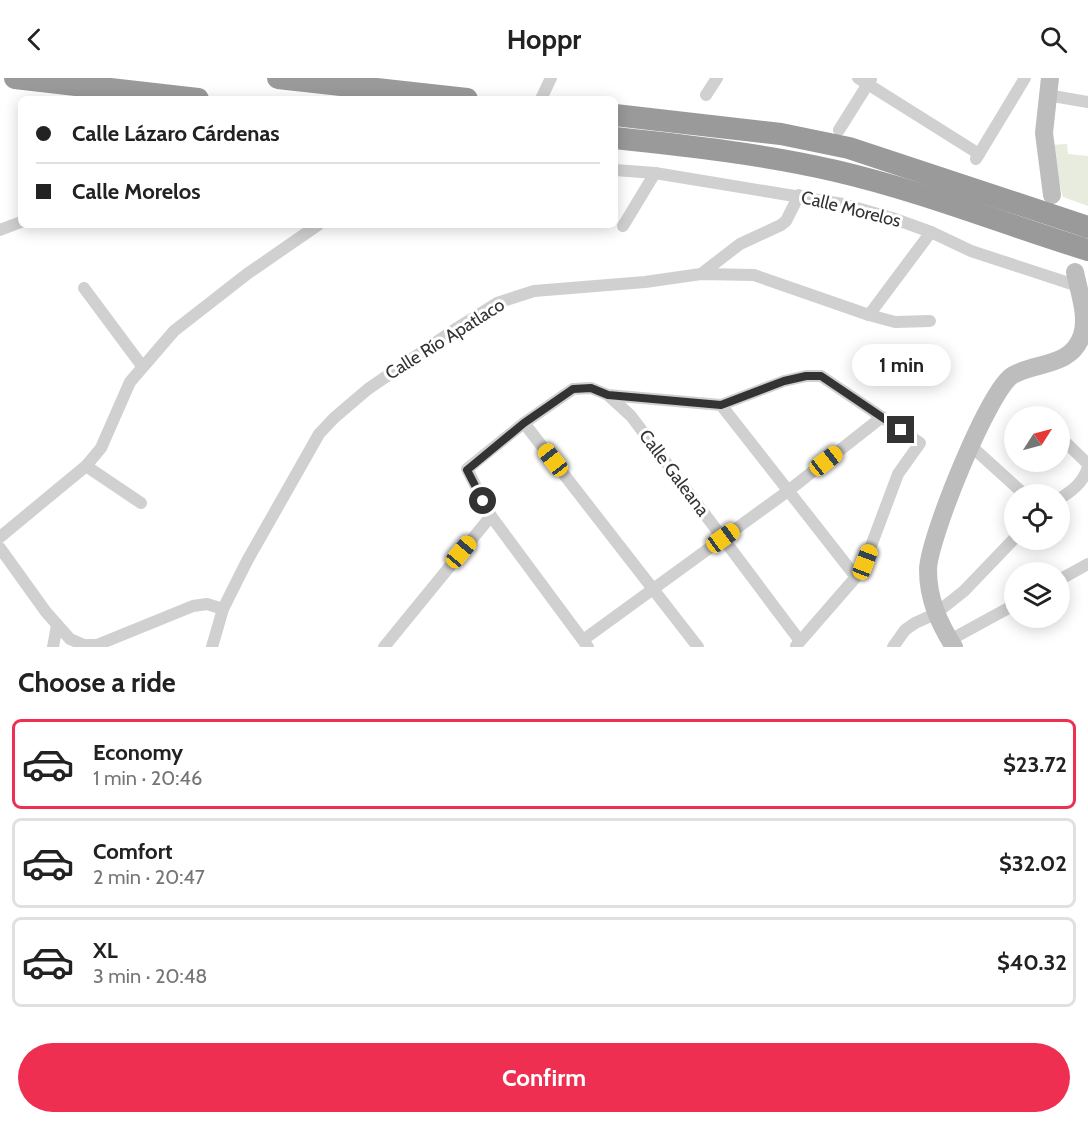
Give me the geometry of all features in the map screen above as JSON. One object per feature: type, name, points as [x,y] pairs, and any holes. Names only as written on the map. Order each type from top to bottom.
[{"type":"highway","points":[[15,78],[172,96]]},
{"type":"highway","points":[[291,79],[441,96]]},
{"type":"highway","points":[[618,115],[781,134],[849,148],[1088,227]]},
{"type":"highway","points":[[618,138],[768,157],[836,171],[903,189],[1088,250]]},
{"type":"main road","points":[[1048,87],[1044,134],[1052,195]]},
{"type":"main road","points":[[952,644],[935,614],[931,598],[928,569],[933,541],[971,446],[1001,386],[1013,375],[1060,361],[1082,336],[1083,313],[1077,279]]},
{"type":"street","points":[[706,95],[717,78]]},
{"type":"street","points":[[839,130],[866,80],[978,157],[1025,78]]},
{"type":"street","points":[[1048,87],[1088,102]]},
{"type":"street","name":"Calle Morelos","points":[[618,170],[655,173],[799,195],[853,207],[931,232],[971,251],[1077,279]]},
{"type":"street","points":[[623,226],[655,173]]},
{"type":"street","points":[[701,274],[740,244],[786,221],[799,195]]},
{"type":"street","points":[[0,230],[18,223]]},
{"type":"street","points":[[0,537],[86,466],[101,448],[130,382],[174,331],[247,274],[314,228]]},
{"type":"street","points":[[869,315],[931,232]]},
{"type":"street","name":"Calle Río Apatlaco","points":[[212,647],[223,609],[247,561],[319,434],[368,389],[497,303],[534,291],[645,282],[701,274],[754,275],[895,322],[930,321]]},
{"type":"street","points":[[84,288],[142,366]]},
{"type":"street","points":[[798,644],[856,577],[865,562],[898,474],[920,443],[882,417],[821,376],[806,376],[784,381],[721,405],[608,395],[591,388],[573,389],[524,423],[467,470],[491,516],[586,643],[653,589],[788,491],[882,417]]},
{"type":"street","name":"Calle Galeana","points":[[608,395],[631,416],[723,538],[798,644]]},
{"type":"street","points":[[721,405],[856,577]]},
{"type":"street","points":[[524,423],[698,647]]},
{"type":"street","points":[[971,446],[1013,484]]},
{"type":"street","points":[[1070,447],[1088,466],[1085,477],[1070,492]]},
{"type":"street","points":[[86,466],[141,503]]},
{"type":"street","points":[[387,646],[491,516]]},
{"type":"street","points":[[0,548],[57,625],[70,639],[84,645],[97,645],[193,606],[207,604],[223,609]]},
{"type":"street","points":[[893,647],[905,630],[935,614],[964,591],[1004,549]]},
{"type":"street","points":[[1070,575],[1087,567]]},
{"type":"street","points":[[952,644],[1004,611]]},
{"type":"street","points":[[53,647],[57,625]]},
{"type":"shaded area","points":[[1067,144],[1068,154],[1088,156],[1088,206],[1063,197],[1050,145]]},
{"type":"route","points":[[483,501],[467,470],[524,423],[573,389],[591,388],[608,395],[721,405],[784,381],[806,376],[821,376],[901,430]]}]
